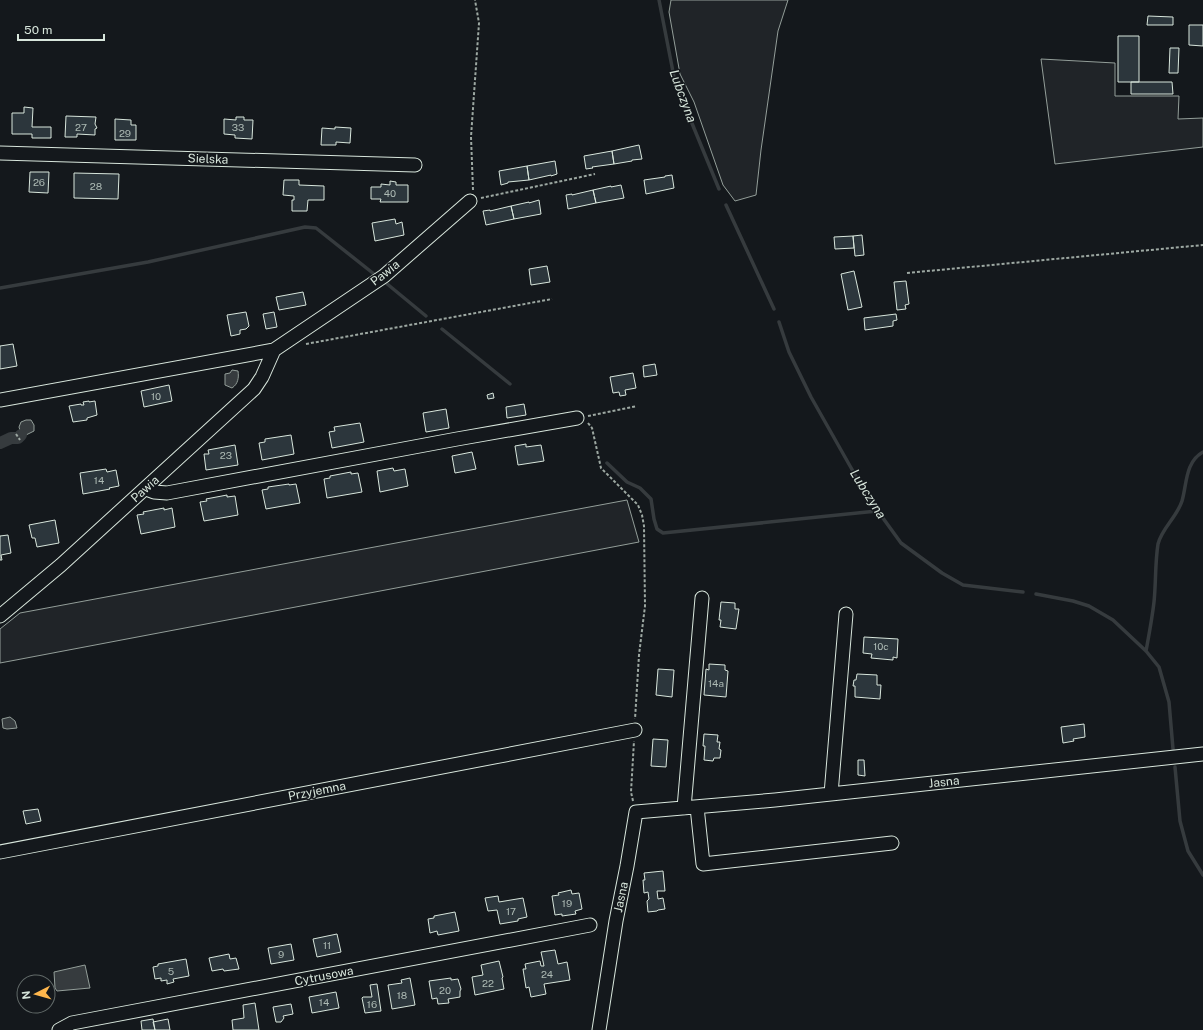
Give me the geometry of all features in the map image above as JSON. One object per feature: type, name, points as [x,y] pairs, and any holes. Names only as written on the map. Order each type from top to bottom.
[{"type":"street","name":"Sielska","points":[[0,153],[415,165]]},
{"type":"street","name":"Pawia","points":[[0,400],[274,350],[384,276],[471,200]]},
{"type":"street","name":"Pawia","points":[[0,616],[61,565],[254,389],[262,377],[274,350]]},
{"type":"street","points":[[146,489],[154,492],[167,493],[579,418]]},
{"type":"street","points":[[702,598],[690,807],[703,864],[892,843]]},
{"type":"street","points":[[831,794],[846,614]]},
{"type":"street","name":"Przyjemna","points":[[0,852],[635,730]]},
{"type":"street","name":"Jasna","points":[[599,1030],[616,921],[636,812],[831,794],[1203,754]]},
{"type":"street","name":"Cytrusowa","points":[[62,1029],[72,1023],[590,925]]},
{"type":"path","points":[[475,0],[479,23],[471,137],[471,200],[595,174]]},
{"type":"path","points":[[907,273],[1203,246]]},
{"type":"path","points":[[305,344],[552,299]]},
{"type":"path","points":[[579,418],[637,406]]},
{"type":"path","points":[[579,418],[590,424],[592,428],[601,468],[638,505],[644,526],[645,606],[639,655],[631,792],[636,812]]},
{"type":"path","points":[[16,434],[20,440]]},
{"type":"shaded area","points":[[671,0],[788,0],[778,31],[756,195],[735,201],[723,185],[694,102],[680,74],[669,12]]},
{"type":"shaded area","points":[[1041,59],[1115,63],[1115,96],[1179,96],[1178,119],[1203,118],[1203,147],[1055,164]]},
{"type":"shaded area","points":[[232,370],[238,371],[238,381],[232,388],[225,385],[225,374],[230,373]]},
{"type":"shaded area","points":[[31,420],[34,425],[34,431],[22,437],[19,427],[21,422]]},
{"type":"shaded area","points":[[627,500],[639,542],[0,663],[0,629],[20,613]]},
{"type":"shaded area","points":[[10,717],[15,721],[17,728],[3,728],[2,719]]},
{"type":"shaded area","points":[[85,965],[90,988],[57,991],[56,974],[54,974],[54,972]]},
{"type":"building","points":[[1148,16],[1173,17],[1173,25],[1147,25]]},
{"type":"building","points":[[1189,25],[1203,25],[1203,46],[1189,45]]},
{"type":"building","points":[[1118,36],[1139,36],[1139,82],[1118,82]]},
{"type":"building","points":[[1170,48],[1179,48],[1178,73],[1169,73]]},
{"type":"building","points":[[1131,82],[1172,82],[1173,94],[1131,94]]},
{"type":"building","points":[[24,107],[33,108],[32,127],[51,127],[51,138],[32,138],[32,134],[12,134],[12,113],[24,113]]},
{"type":"building","points":[[66,116],[96,117],[95,124],[97,128],[95,129],[95,135],[77,134],[77,137],[65,137]]},
{"type":"building","points":[[236,117],[244,117],[244,120],[253,120],[252,139],[235,138],[235,135],[224,134],[224,119],[236,120]]},
{"type":"building","points":[[115,119],[131,120],[131,125],[136,125],[136,140],[115,140]]},
{"type":"building","points":[[335,127],[351,128],[350,143],[336,142],[336,145],[321,145],[322,128],[335,129]]},
{"type":"building","points":[[639,145],[642,159],[614,164],[612,151]]},
{"type":"building","points":[[612,151],[614,164],[586,169],[584,156]]},
{"type":"building","points":[[555,161],[557,174],[529,180],[527,166]]},
{"type":"building","points":[[527,166],[529,180],[508,182],[501,185],[499,171]]},
{"type":"building","points":[[30,172],[49,172],[48,193],[29,192]]},
{"type":"building","points":[[74,173],[119,174],[118,199],[74,198]]},
{"type":"building","points":[[672,175],[674,188],[646,194],[644,180]]},
{"type":"building","points":[[284,180],[299,180],[299,185],[324,186],[324,200],[308,200],[307,211],[292,211],[292,200],[294,200],[294,196],[283,195]]},
{"type":"building","points":[[390,181],[396,182],[396,185],[408,185],[408,202],[380,202],[381,199],[371,199],[371,187],[381,187],[381,184],[390,185]]},
{"type":"building","points":[[621,185],[624,198],[596,203],[593,190]]},
{"type":"building","points":[[593,190],[596,203],[568,209],[566,195]]},
{"type":"building","points":[[539,200],[541,214],[514,219],[511,206]]},
{"type":"building","points":[[511,206],[514,219],[486,225],[483,211],[490,211]]},
{"type":"building","points":[[395,219],[396,224],[402,222],[404,235],[375,241],[372,223]]},
{"type":"building","points":[[862,235],[864,255],[855,256],[853,236]]},
{"type":"building","points":[[853,236],[854,248],[835,249],[834,237]]},
{"type":"building","points":[[547,266],[550,282],[531,285],[529,269]]},
{"type":"building","points":[[854,271],[862,307],[848,310],[841,274]]},
{"type":"building","points":[[906,281],[909,304],[905,305],[906,309],[897,310],[894,282]]},
{"type":"building","points":[[303,292],[306,305],[279,310],[276,297]]},
{"type":"building","points":[[246,312],[249,326],[246,329],[240,330],[240,334],[231,336],[227,315]]},
{"type":"building","points":[[274,312],[277,327],[266,329],[263,314]]},
{"type":"building","points":[[896,314],[897,320],[893,321],[893,326],[865,330],[864,318]]},
{"type":"building","points":[[13,344],[17,366],[0,369],[0,346]]},
{"type":"building","points":[[655,364],[657,375],[644,377],[643,366]]},
{"type":"building","points":[[633,373],[636,388],[625,390],[626,395],[620,396],[619,392],[613,393],[610,377]]},
{"type":"building","points":[[169,385],[172,401],[144,407],[141,391]]},
{"type":"building","points":[[493,393],[494,398],[488,399],[487,395]]},
{"type":"building","points":[[95,401],[97,415],[87,418],[87,420],[73,422],[69,406],[84,405],[83,402]]},
{"type":"building","points":[[524,404],[526,415],[507,418],[506,407]]},
{"type":"building","points":[[446,409],[449,428],[426,432],[423,413]]},
{"type":"building","points":[[360,423],[364,442],[332,448],[329,432],[335,431],[334,427]]},
{"type":"building","points":[[291,435],[294,454],[262,460],[259,443],[265,442],[265,439]]},
{"type":"building","points":[[526,444],[526,447],[541,445],[544,461],[518,465],[515,446]]},
{"type":"building","points":[[235,445],[238,465],[206,470],[204,454],[209,454],[208,450]]},
{"type":"building","points":[[472,452],[476,469],[455,473],[452,456]]},
{"type":"building","points":[[393,468],[394,471],[405,469],[408,486],[380,492],[377,471]]},
{"type":"building","points":[[106,469],[107,472],[116,470],[119,486],[83,494],[80,473]]},
{"type":"building","points":[[351,472],[351,474],[358,473],[362,492],[327,498],[324,479],[330,478],[330,476]]},
{"type":"building","points":[[296,484],[300,503],[266,509],[262,490],[268,489],[268,487]]},
{"type":"building","points":[[227,495],[227,497],[235,496],[238,515],[204,521],[200,502],[207,501],[206,499]]},
{"type":"building","points":[[164,508],[164,510],[172,508],[175,527],[141,534],[137,515],[144,514],[143,512]]},
{"type":"building","points":[[55,520],[59,543],[37,547],[35,538],[32,538],[29,525]]},
{"type":"building","points":[[8,535],[11,553],[1,555],[2,560],[0,560],[0,536]]},
{"type":"building","points":[[721,602],[735,603],[735,609],[739,609],[736,629],[720,627],[721,620],[719,620]]},
{"type":"building","points":[[864,637],[898,639],[897,658],[893,657],[893,660],[871,658],[872,654],[863,653]]},
{"type":"building","points":[[709,664],[725,665],[725,670],[728,671],[726,697],[704,695],[706,669],[709,670]]},
{"type":"building","points":[[658,669],[674,670],[672,697],[656,695]]},
{"type":"building","points":[[857,674],[877,675],[877,685],[881,685],[880,699],[855,697],[855,686],[853,686]]},
{"type":"building","points":[[1084,724],[1085,737],[1073,739],[1074,741],[1063,743],[1061,727]]},
{"type":"building","points":[[704,734],[718,735],[717,742],[720,742],[719,749],[721,750],[720,758],[714,758],[713,761],[704,760]]},
{"type":"building","points":[[653,739],[668,740],[666,767],[651,766]]},
{"type":"building","points":[[858,760],[864,760],[865,776],[858,775]]},
{"type":"building","points":[[38,809],[41,821],[26,824],[23,811]]},
{"type":"building","points":[[663,871],[665,891],[657,891],[658,899],[663,898],[665,909],[648,912],[647,901],[649,899],[648,892],[644,893],[644,873]]},
{"type":"building","points":[[571,890],[572,894],[579,893],[582,909],[575,911],[576,914],[562,916],[562,914],[555,915],[552,896]]},
{"type":"building","points":[[498,896],[499,902],[523,898],[527,917],[518,919],[518,921],[500,924],[497,910],[488,911],[485,898]]},
{"type":"building","points":[[455,912],[459,931],[438,935],[437,931],[430,933],[428,919],[434,918],[434,916]]},
{"type":"building","points":[[337,934],[341,952],[317,957],[313,939]]},
{"type":"building","points":[[291,944],[294,960],[271,964],[268,948]]},
{"type":"building","points":[[555,950],[558,964],[567,962],[570,980],[544,984],[546,994],[531,997],[529,987],[526,988],[523,969],[526,969],[525,964],[540,961],[541,966],[544,966],[541,952]]},
{"type":"building","points":[[229,954],[230,959],[236,958],[239,969],[212,971],[209,958]]},
{"type":"building","points":[[186,959],[189,976],[173,979],[174,982],[167,984],[167,980],[161,981],[161,978],[155,979],[153,967],[158,966],[158,964]]},
{"type":"building","points":[[499,961],[504,989],[475,995],[472,977],[483,975],[481,965]]},
{"type":"building","points":[[410,978],[415,1005],[392,1009],[388,985],[402,983],[401,980]]},
{"type":"building","points":[[451,978],[451,980],[458,979],[461,989],[460,997],[448,999],[449,1003],[438,1004],[437,998],[432,999],[429,981]]},
{"type":"building","points":[[377,984],[381,1011],[365,1013],[362,998],[372,997],[370,985]]},
{"type":"building","points":[[336,992],[339,1008],[312,1013],[309,997]]},
{"type":"building","points":[[255,1003],[259,1030],[233,1030],[232,1020],[244,1018],[243,1005]]},
{"type":"building","points":[[291,1004],[293,1014],[283,1016],[284,1018],[281,1022],[276,1022],[273,1007]]},
{"type":"building","points":[[153,1019],[155,1030],[142,1030],[141,1021]]},
{"type":"building","points":[[168,1019],[170,1030],[155,1030],[153,1022]]},
{"type":"waterway","name":"Lubczyna","points":[[659,0],[675,82],[719,189]]},
{"type":"waterway","name":"Lubczyna","points":[[726,205],[774,309]]},
{"type":"waterway","points":[[0,288],[148,262],[305,227],[316,228],[374,274]]},
{"type":"waterway","points":[[386,283],[426,316]]},
{"type":"waterway","name":"Lubczyna","points":[[779,322],[789,352],[811,397],[867,496],[901,543],[942,573],[963,585],[1023,592]]},
{"type":"waterway","points":[[442,329],[510,384]]},
{"type":"waterway","points":[[0,443],[11,438],[18,438],[21,435]]},
{"type":"waterway","points":[[1146,651],[1154,602],[1158,544],[1160,538],[1180,507],[1190,467],[1197,456],[1203,452]]},
{"type":"waterway","points":[[607,463],[627,482],[640,488],[651,499],[657,529],[663,533],[877,511]]},
{"type":"waterway","name":"Lubczyna","points":[[1036,594],[1073,601],[1089,606],[1113,620],[1146,651],[1159,667],[1169,702],[1173,749]]},
{"type":"waterway","name":"Lubczyna","points":[[1175,767],[1180,821],[1188,851],[1203,875]]}]
